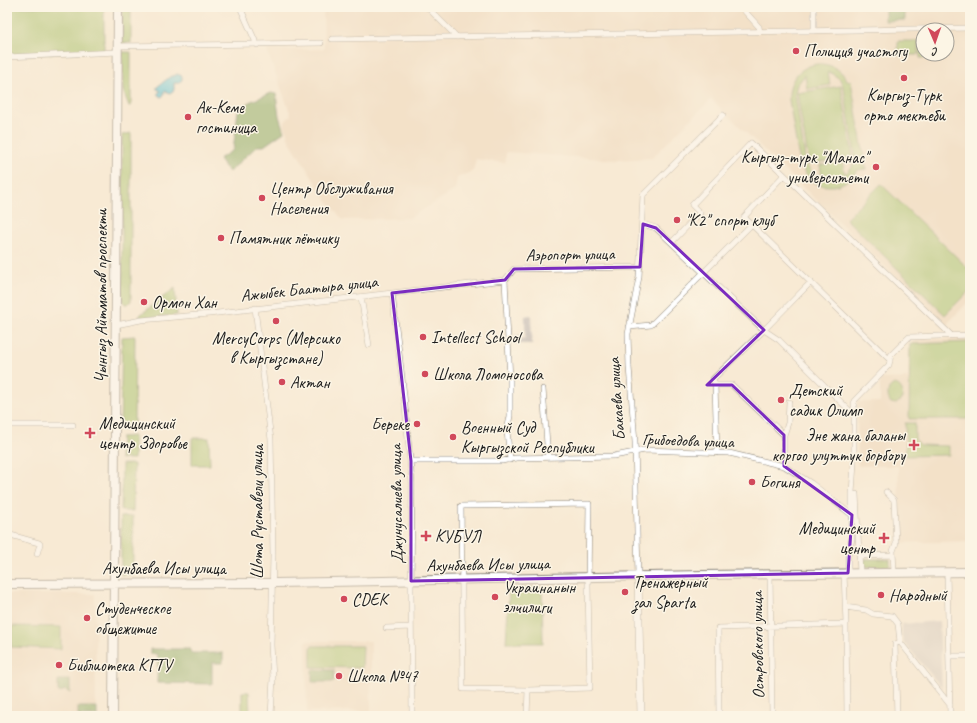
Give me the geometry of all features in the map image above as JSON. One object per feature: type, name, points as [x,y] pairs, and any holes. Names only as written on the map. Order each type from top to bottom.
[{"type":"main road","name":"Чынгыз Айтматов проспекти","points":[[113,716],[118,7]]},
{"type":"main road","name":"Ахунбаева Исы улица","points":[[7,584],[272,583],[638,576],[970,572]]},
{"type":"main road","name":"Бакаева улица","points":[[638,576],[641,716]]},
{"type":"street","points":[[240,7],[257,45]]},
{"type":"street","points":[[427,7],[456,37]]},
{"type":"street","points":[[741,7],[759,27],[760,32]]},
{"type":"street","points":[[814,7],[814,31]]},
{"type":"street","points":[[332,39],[970,28]]},
{"type":"street","points":[[7,57],[118,49],[321,43]]},
{"type":"street","name":"Бакаева улица","points":[[638,576],[635,452],[628,334],[640,277],[643,195],[723,115]]},
{"type":"street","points":[[672,242],[700,213],[692,205],[751,143],[951,335]]},
{"type":"street","points":[[784,175],[744,217],[890,360]]},
{"type":"street","points":[[642,224],[656,228],[672,242],[764,330],[779,340],[853,414]]},
{"type":"street","points":[[629,327],[652,325],[752,224]]},
{"type":"street","name":"Аэропорт улица","points":[[505,280],[514,269],[640,267]]},
{"type":"street","points":[[505,280],[510,380],[510,416],[507,431],[510,460]]},
{"type":"street","name":"Ажыбек Баатыра улица","points":[[116,325],[141,320],[209,314],[505,280]]},
{"type":"street","points":[[717,453],[715,385],[713,379],[811,282]]},
{"type":"street","name":"Джунусалиева улица","points":[[392,293],[412,483],[412,716]]},
{"type":"street","points":[[361,297],[369,345]]},
{"type":"street","name":"Шота Руставели улица","points":[[255,308],[271,440],[273,554],[273,678],[271,716]]},
{"type":"street","points":[[847,716],[845,607],[846,573],[852,539],[854,401],[889,365],[891,355],[909,338],[970,335]]},
{"type":"street","points":[[715,385],[732,385],[784,435]]},
{"type":"street","points":[[543,389],[548,458]]},
{"type":"street","points":[[784,466],[784,435],[788,423],[789,402]]},
{"type":"street","points":[[7,425],[73,425]]},
{"type":"street","name":"Грибоедова улица","points":[[410,461],[502,461],[614,456],[645,450],[729,453],[784,466],[811,483],[852,515]]},
{"type":"street","points":[[886,492],[894,500],[896,543],[893,551],[894,573]]},
{"type":"street","points":[[856,494],[860,573]]},
{"type":"street","points":[[589,504],[588,577],[590,688],[528,690],[464,689],[461,580],[461,506],[589,504]]},
{"type":"street","points":[[7,534],[39,543],[37,554]]},
{"type":"street","points":[[859,556],[893,555]]},
{"type":"street","points":[[947,572],[950,716]]},
{"type":"street","name":"Островского улица","points":[[770,574],[772,716]]},
{"type":"street","points":[[845,607],[866,610],[873,614],[892,616],[898,624],[900,642],[950,705]]},
{"type":"street","points":[[719,716],[718,628],[846,624]]},
{"type":"street","points":[[386,628],[411,627]]},
{"type":"street","points":[[897,716],[895,644],[900,642]]},
{"type":"street","points":[[949,656],[970,656]]},
{"type":"street","points":[[527,716],[528,690]]},
{"type":"highlighted area","points":[[643,224],[656,228],[764,330],[707,385],[732,385],[784,435],[784,466],[852,515],[848,573],[411,581],[411,461],[392,293],[505,280],[514,269],[640,267]]},
{"type":"shaded area","name":"Кыргыз-түрк \"Манас\" университети","points":[[323,7],[970,7],[970,300],[946,325],[711,99],[652,158],[617,160],[506,152],[505,163],[476,159],[473,171],[457,178],[455,190],[409,218],[343,220],[327,201],[289,140],[284,123],[291,115],[267,50],[324,49]]},
{"type":"shaded area","points":[[531,315],[532,344],[515,344],[515,335],[520,335],[520,339],[525,338],[525,316]]},
{"type":"shaded area","name":"Эне жана баланы коргоо улуттук борбору","points":[[925,339],[970,339],[970,541],[900,543],[898,466],[858,466],[857,402],[880,402],[880,379],[908,378],[909,346],[913,341]]},
{"type":"shaded area","points":[[7,594],[95,594],[96,716],[7,716]]},
{"type":"shaded area","points":[[939,621],[942,688],[903,641],[902,635],[902,624]]},
{"type":"shaded area","name":"Школа №47","points":[[306,641],[371,641],[371,711],[307,712]]},
{"type":"green space","points":[[7,7],[104,7],[104,51],[7,56]]},
{"type":"green space","points":[[122,7],[131,7],[131,43],[122,43]]},
{"type":"green space","points":[[885,7],[905,7],[905,20],[885,21]]},
{"type":"green space","points":[[898,41],[915,41],[915,55],[898,55]]},
{"type":"green space","points":[[122,52],[131,52],[131,106],[129,106],[123,91]]},
{"type":"green space","points":[[821,64],[830,66],[842,73],[848,81],[851,81],[866,169],[857,170],[850,179],[844,183],[833,186],[822,185],[814,182],[808,177],[800,162],[798,154],[789,93],[795,77],[799,72],[809,66]],"holes":[[[828,71],[840,79],[844,89],[855,155],[852,167],[845,174],[842,161],[820,165],[822,178],[813,174],[806,164],[795,93],[797,85],[805,75],[807,89],[830,85]]]},
{"type":"green space","points":[[841,86],[853,157],[809,164],[797,93]]},
{"type":"green space","points":[[271,93],[276,94],[279,116],[284,132],[264,146],[257,146],[229,172],[219,159],[233,150],[238,111],[249,102]]},
{"type":"green space","points":[[131,133],[131,301],[128,304],[125,304],[122,300],[122,135]]},
{"type":"green space","points":[[881,184],[970,270],[970,290],[945,315],[846,219]]},
{"type":"green space","points":[[175,288],[177,315],[140,318],[140,315]]},
{"type":"green space","points":[[135,336],[134,429],[120,429],[122,337]]},
{"type":"green space","points":[[970,342],[970,419],[909,419],[910,344]]},
{"type":"green space","points":[[895,384],[900,386],[903,393],[901,400],[896,404],[891,403],[888,398],[890,387]]},
{"type":"green space","points":[[905,423],[915,423],[915,439],[921,445],[949,446],[949,455],[906,456]]},
{"type":"green space","points":[[134,436],[134,459],[120,459],[121,437]]},
{"type":"green space","points":[[192,438],[209,438],[210,465],[192,465]]},
{"type":"green space","points":[[122,464],[134,464],[133,511],[121,511]]},
{"type":"green space","points":[[133,516],[133,575],[121,575],[121,517]]},
{"type":"green space","points":[[865,559],[890,559],[890,566],[865,567],[863,566],[863,561]]},
{"type":"green space","points":[[542,587],[543,643],[506,643],[509,588]]},
{"type":"green space","points":[[12,626],[61,627],[61,649],[11,647]]},
{"type":"green space","points":[[311,646],[363,646],[362,668],[311,667]]},
{"type":"green space","points":[[150,649],[190,649],[191,653],[223,653],[223,663],[212,663],[212,684],[157,683],[158,654],[150,654]]},
{"type":"green space","points":[[312,670],[334,670],[334,682],[312,682]]},
{"type":"green space","points":[[58,680],[70,680],[70,693],[65,690],[60,693],[58,691]]},
{"type":"green space","points":[[242,692],[249,692],[250,715],[242,715]]},
{"type":"green space","points":[[78,707],[97,707],[97,716],[78,716]]},
{"type":"water","points":[[177,74],[182,76],[182,80],[178,83],[174,83],[174,90],[170,93],[164,91],[164,95],[161,97],[158,95],[161,91],[157,89],[157,87],[171,76]]},
{"type":"place","name":"Полиция участогу","points":[[796,51]]},
{"type":"place","name":"Кыргыз-Түрк орто мектеби","points":[[904,78]]},
{"type":"place","name":"Ак-Кеме гостиница","points":[[188,117]]},
{"type":"place","name":"Кыргыз-түрк \"Манас\" университети","points":[[876,167]]},
{"type":"place","name":"Центр Обслуживания Населения","points":[[262,198]]},
{"type":"place","name":"\"К2\" спорт клуб","points":[[677,220]]},
{"type":"place","name":"Памятник лётчику","points":[[221,238]]},
{"type":"place","name":"Ормон Хан","points":[[144,302]]},
{"type":"place","name":"MercyCorps (Мерсико в Кыргызстане)","points":[[276,321]]},
{"type":"place","name":"Intellect School","points":[[423,337]]},
{"type":"place","name":"Школа Ломоносова","points":[[425,374]]},
{"type":"place","name":"Актан","points":[[282,382]]},
{"type":"place","name":"Детский садик Олимп","points":[[781,400]]},
{"type":"place","name":"Береке","points":[[417,424]]},
{"type":"place","name":"Медицинский центр Здоровье","points":[[90,433]]},
{"type":"place","name":"Военный Суд Кыргызской Республики","points":[[453,437]]},
{"type":"place","name":"Эне жана баланы коргоо улуттук борбору","points":[[914,445]]},
{"type":"place","name":"Богиня","points":[[752,482]]},
{"type":"place","name":"КУБУЛ","points":[[426,536]]},
{"type":"place","name":"Медицинский центр","points":[[884,538]]},
{"type":"place","name":"Тренажерный зал Sparta","points":[[625,592]]},
{"type":"place","name":"Народный","points":[[881,595]]},
{"type":"place","name":"Украинанын элчилиги","points":[[495,597]]},
{"type":"place","name":"CDEK","points":[[344,599]]},
{"type":"place","name":"Студенческое общежитие","points":[[87,618]]},
{"type":"place","name":"Библиотека КГТУ","points":[[59,665]]},
{"type":"place","name":"Школа №47","points":[[339,676]]}]
